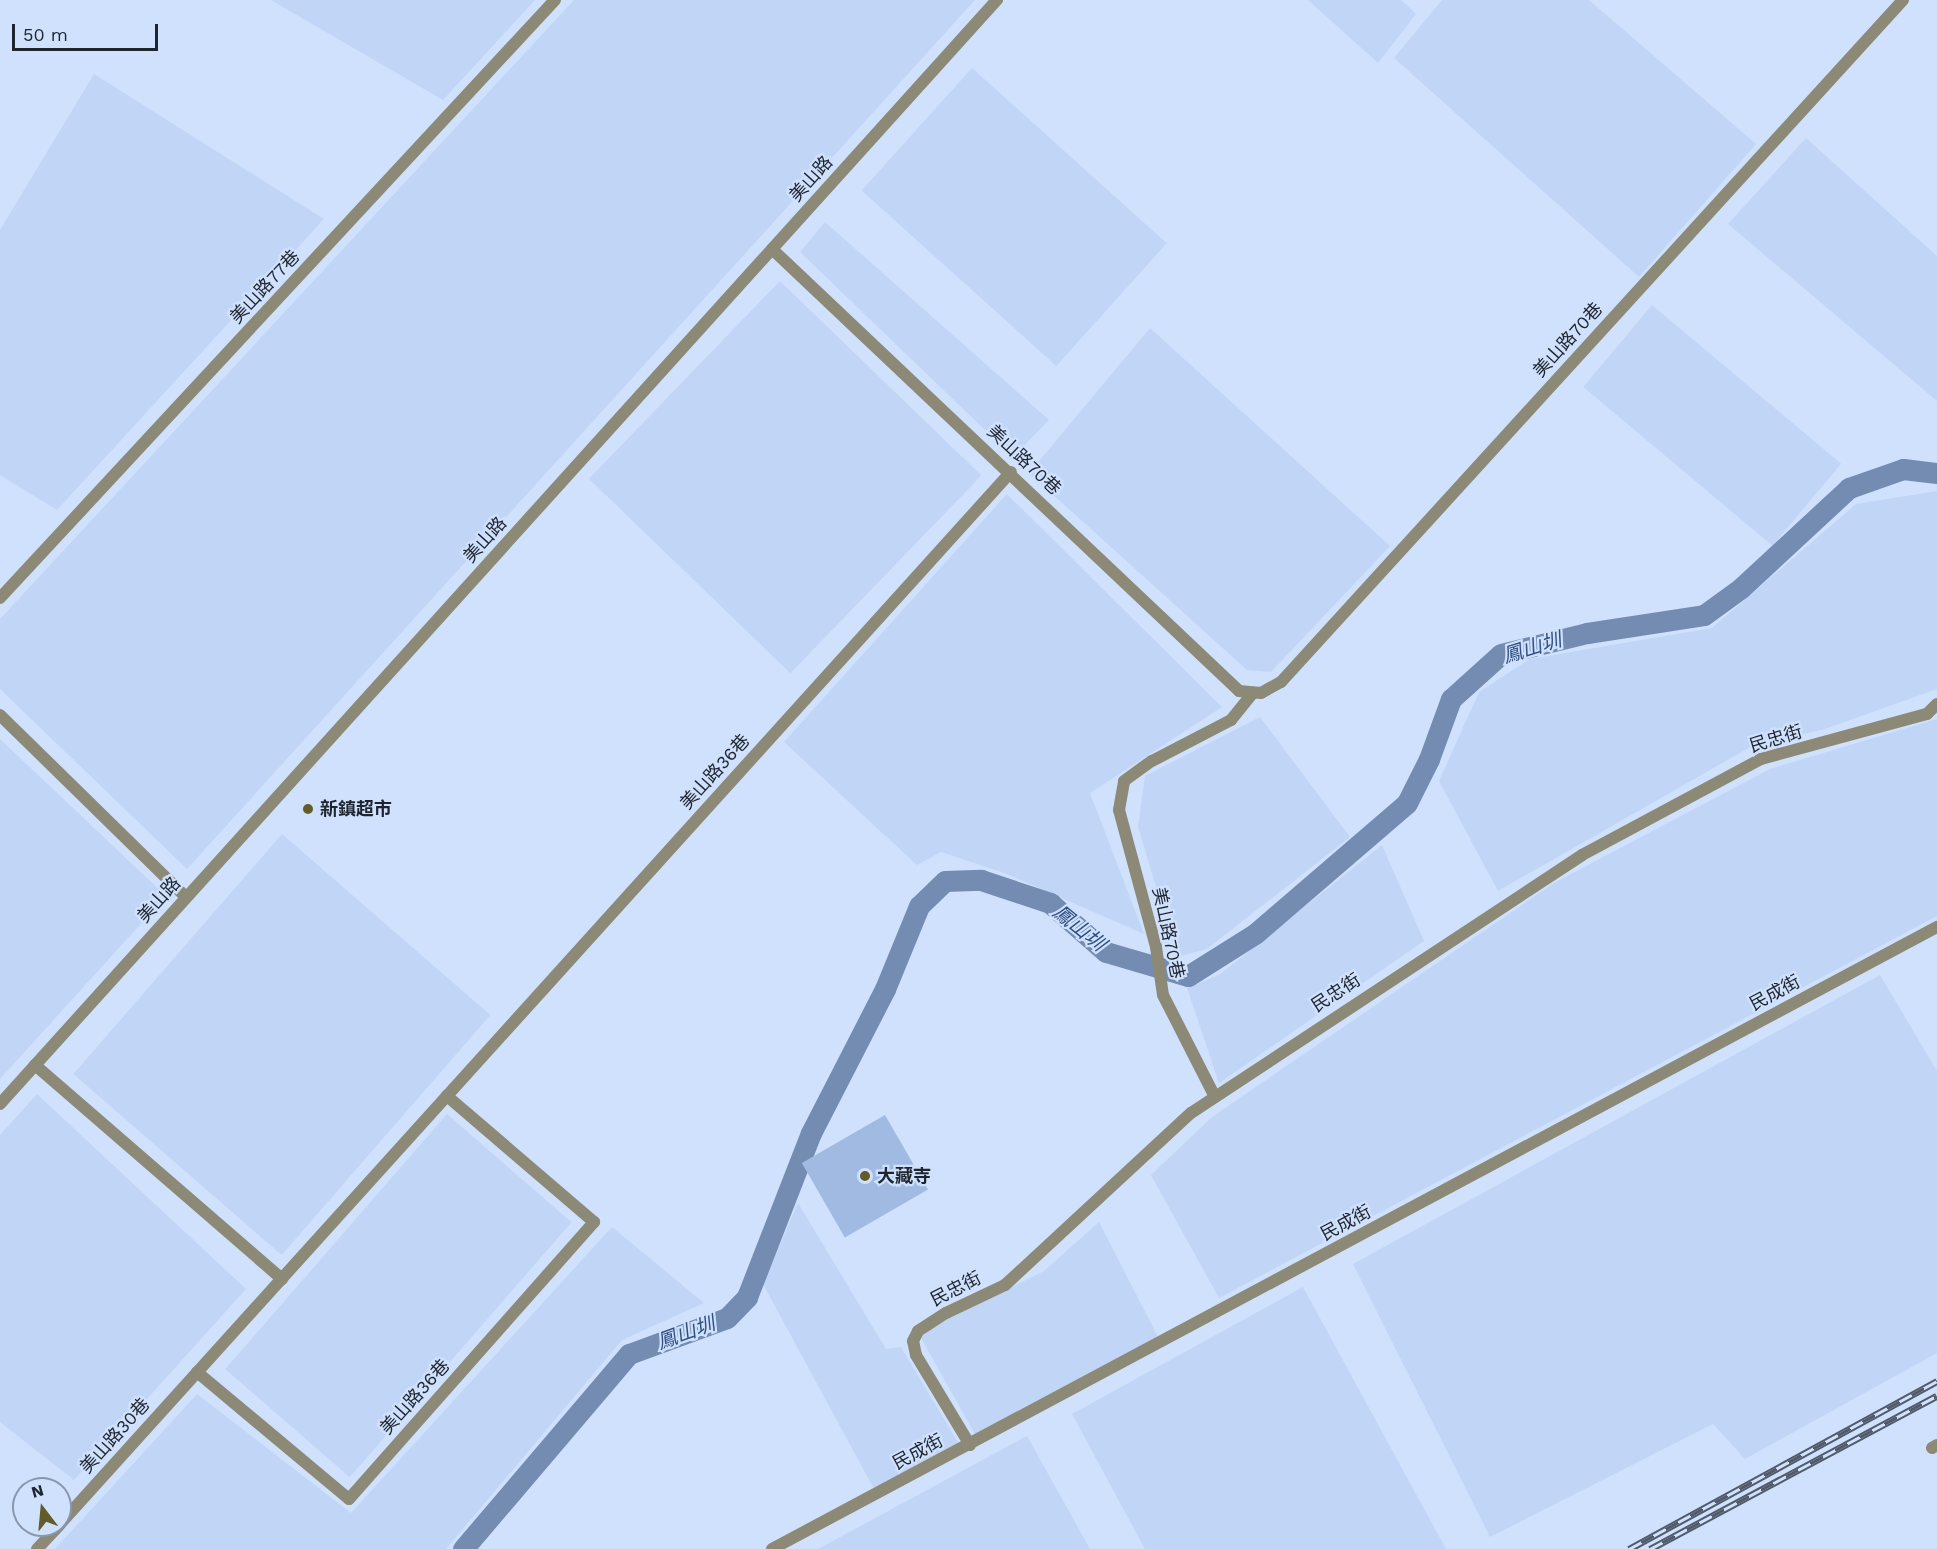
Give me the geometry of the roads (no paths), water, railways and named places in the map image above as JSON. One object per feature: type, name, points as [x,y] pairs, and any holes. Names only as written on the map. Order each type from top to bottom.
[{"type":"street","name":"美山路77巷","points":[[0,598],[555,0]]},
{"type":"street","name":"美山路","points":[[0,1104],[997,0]]},
{"type":"street","name":"美山路70巷","points":[[772,249],[1011,472],[1239,691],[1261,693],[1281,682],[1903,0]]},
{"type":"street","name":"美山路36巷","points":[[447,1096],[594,1222],[349,1499],[197,1372],[1011,472]]},
{"type":"street","name":"美山路70巷","points":[[1215,1097],[1163,995],[1156,947],[1119,810],[1124,781],[1152,761],[1231,720],[1253,693]]},
{"type":"street","name":"民忠街","points":[[970,1445],[916,1355],[913,1341],[918,1331],[946,1313],[1005,1285],[1191,1113],[1582,855],[1761,759],[1926,714],[1937,705]]},
{"type":"street","points":[[0,715],[186,897]]},
{"type":"street","name":"民成街","points":[[772,1549],[1937,927]]},
{"type":"street","points":[[35,1065],[282,1279]]},
{"type":"street","name":"美山路30巷","points":[[72,1510],[197,1372]]},
{"type":"street","name":"美山路30巷","points":[[37,1549],[48,1537]]},
{"type":"waterway","name":"鳳山圳","points":[[463,1549],[629,1354],[727,1318],[747,1297],[811,1133],[885,989],[919,906],[945,881],[981,880],[1050,903],[1106,952],[1188,976],[1256,933],[1407,803],[1429,759],[1451,699],[1501,654],[1587,633],[1704,615],[1741,588],[1849,488],[1903,469],[1937,473]]},
{"type":"railway","points":[[1629,1549],[1937,1381]]},
{"type":"railway","points":[[1650,1549],[1937,1396]]},
{"type":"place","name":"新鎮超市","points":[[308,809]]},
{"type":"place","name":"大藏寺","points":[[865,1176]]}]
